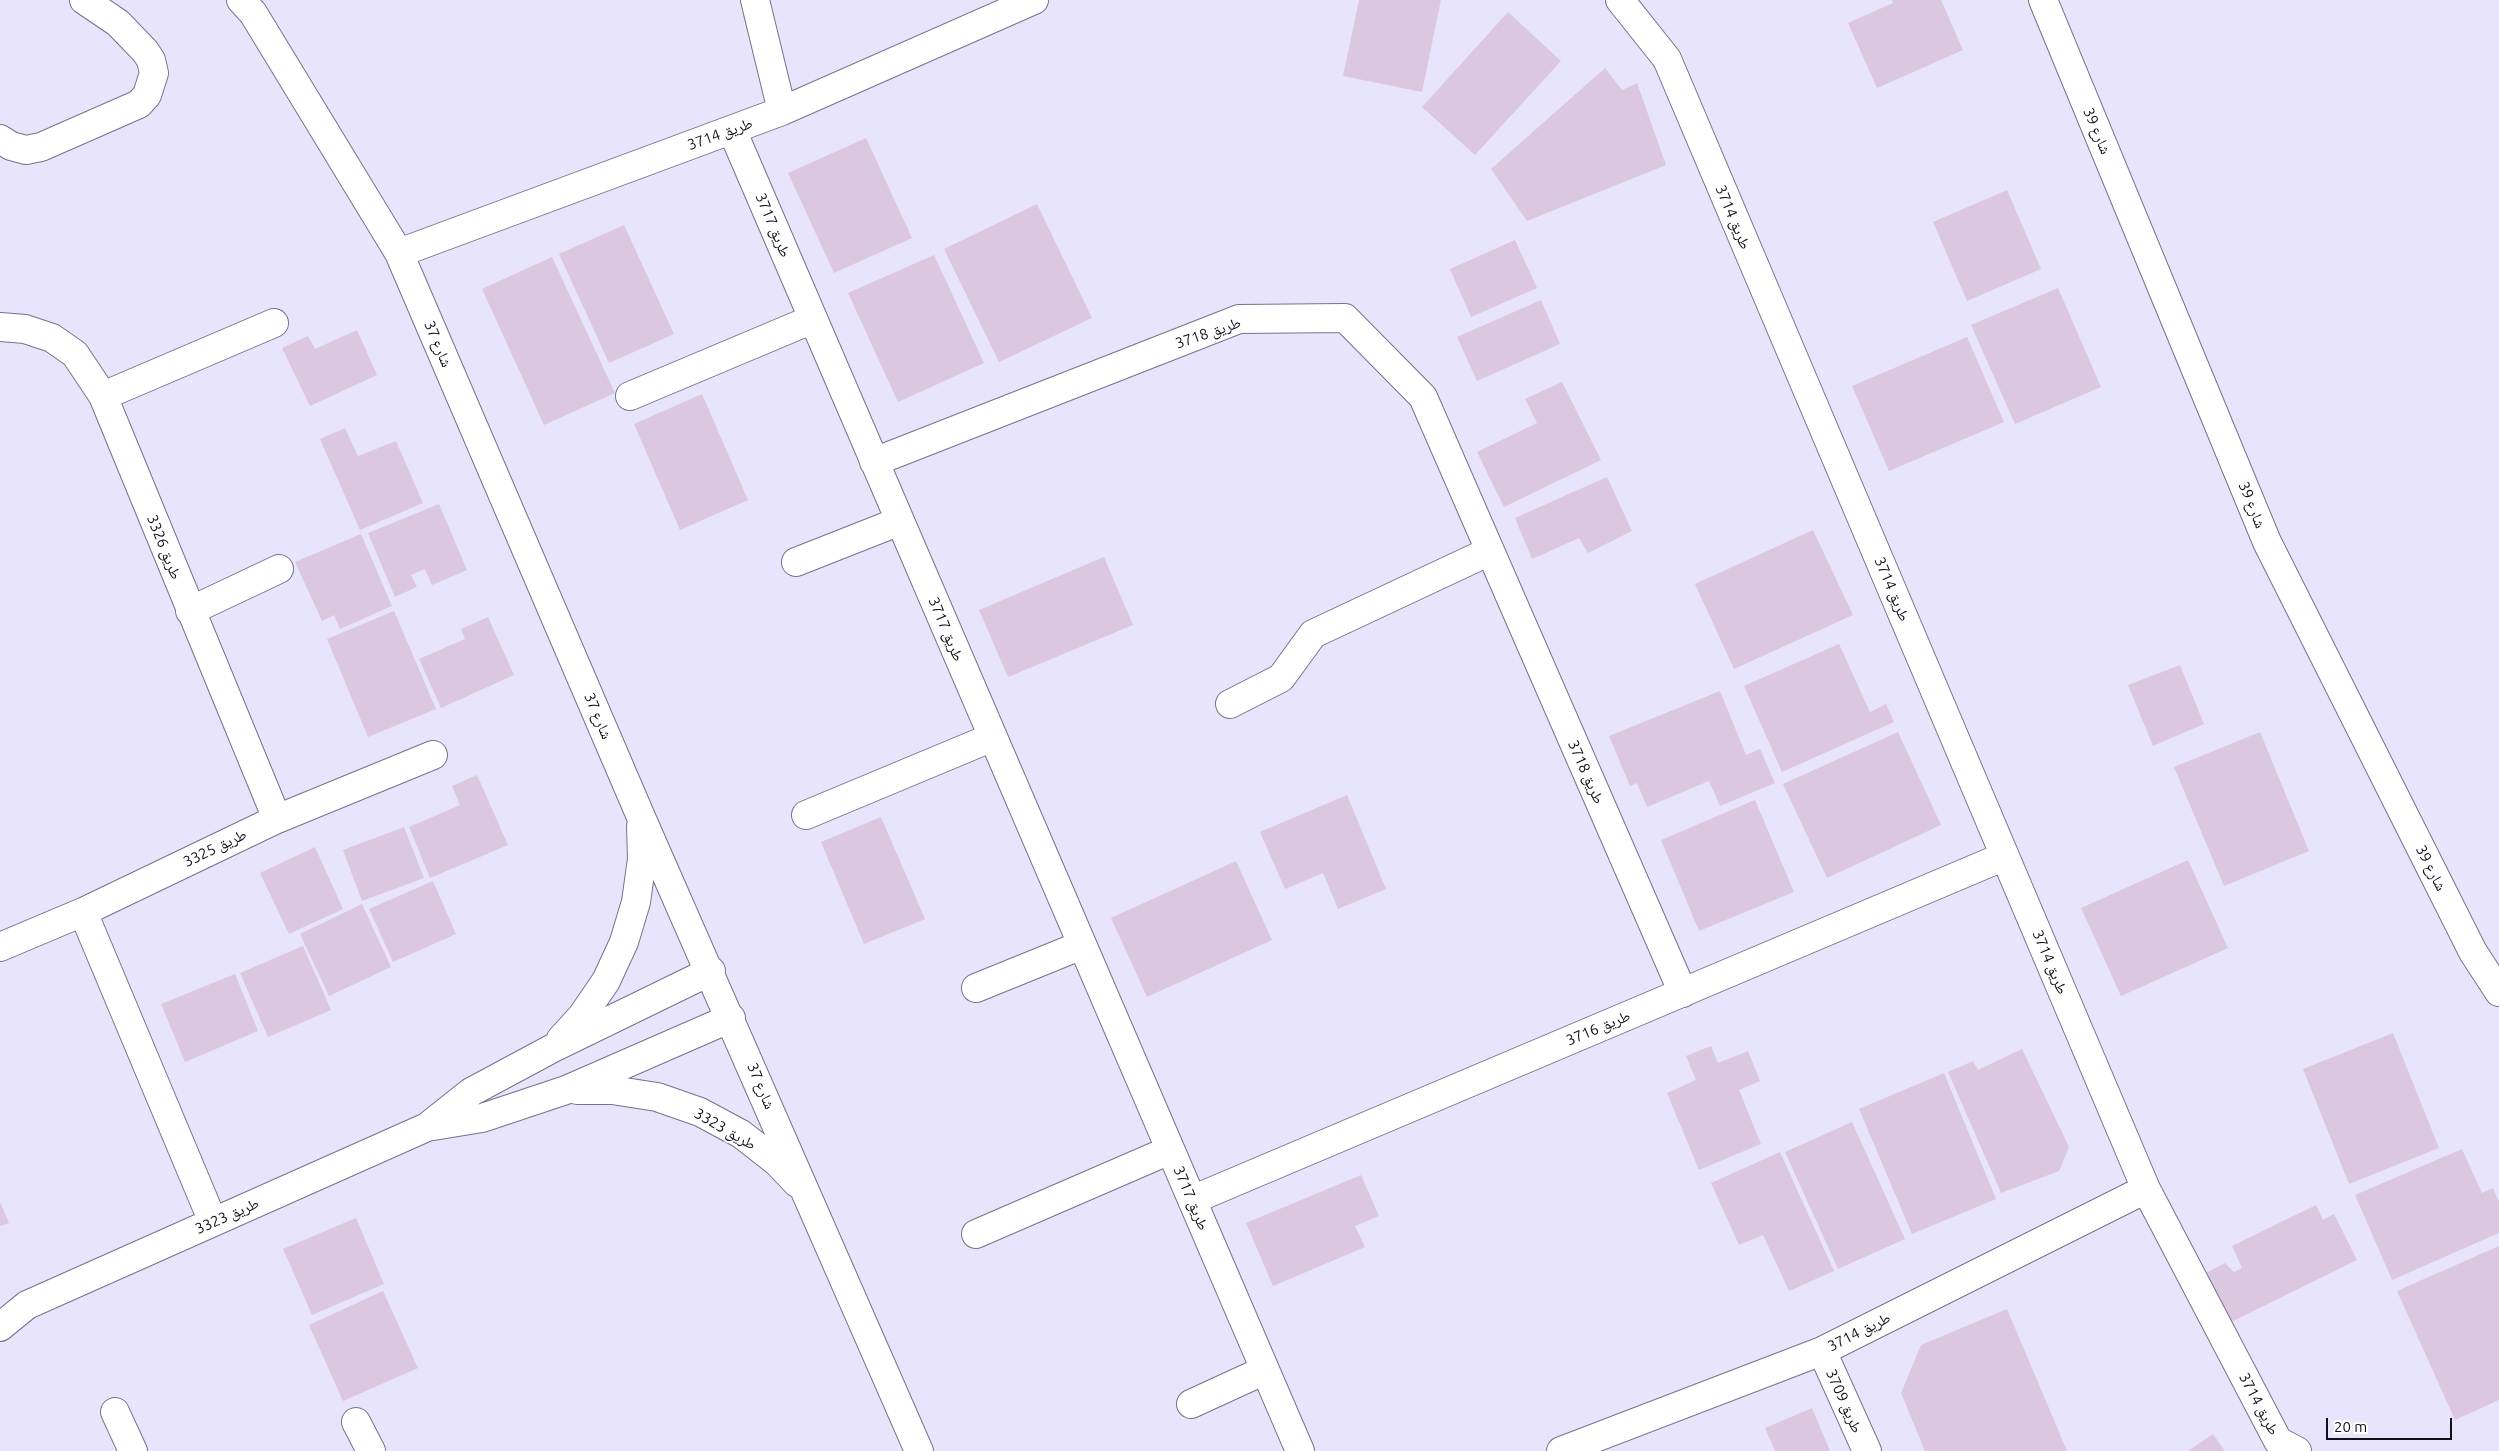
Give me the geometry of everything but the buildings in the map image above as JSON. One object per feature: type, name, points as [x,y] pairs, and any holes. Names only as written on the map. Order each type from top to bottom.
[{"type":"street","points":[[0,139],[11,146],[26,150],[40,147],[139,104],[147,95],[154,73],[151,60],[145,51],[118,23],[84,0]]},
{"type":"street","name":"شارع 37","points":[[241,0],[253,13],[399,252],[641,817],[711,971],[919,1451]]},
{"type":"street","points":[[755,0],[782,111]]},
{"type":"street","name":"طريق 3714","points":[[399,252],[782,111],[1034,0]]},
{"type":"street","name":"طريق 3714","points":[[1620,0],[1666,59],[2146,1189],[2278,1441],[2297,1451]]},
{"type":"street","name":"شارع 39","points":[[2043,0],[2267,542],[2473,952],[2499,992]]},
{"type":"street","name":"طريق 3717","points":[[732,130],[1300,1451]]},
{"type":"street","name":"طريق 3718","points":[[874,462],[1238,319],[1345,318],[1423,397],[1683,992]]},
{"type":"street","points":[[630,396],[813,319]]},
{"type":"street","points":[[103,396],[274,323]]},
{"type":"street","name":"طريق 3326","points":[[0,327],[25,329],[52,338],[75,354],[103,396],[277,819]]},
{"type":"street","points":[[796,562],[900,521]]},
{"type":"street","points":[[1230,704],[1282,678],[1313,634],[1490,551]]},
{"type":"street","points":[[190,611],[279,569]]},
{"type":"street","points":[[806,814],[993,737]]},
{"type":"street","name":"طريق 3325","points":[[0,947],[83,912],[277,819],[433,755]]},
{"type":"street","name":"طريق 3323","points":[[553,1048],[582,1016],[606,981],[624,942],[639,885],[642,859],[641,817]]},
{"type":"street","name":"طريق 3716","points":[[1192,1200],[2005,856]]},
{"type":"street","points":[[83,912],[213,1222]]},
{"type":"street","points":[[976,988],[1082,945]]},
{"type":"street","name":"طريق 3323","points":[[0,1327],[27,1305],[427,1126],[471,1092],[553,1048],[711,971]]},
{"type":"street","name":"طريق 3323","points":[[427,1126],[482,1118],[566,1090],[731,1018]]},
{"type":"street","name":"طريق 3323","points":[[566,1090],[612,1090],[657,1097],[700,1112],[741,1134],[777,1162],[808,1195]]},
{"type":"street","points":[[976,1234],[1170,1150]]},
{"type":"street","name":"طريق 3714","points":[[1561,1451],[1822,1351],[2146,1189]]},
{"type":"street","name":"طريق 3323","points":[[0,1308],[27,1305]]},
{"type":"street","name":"طريق 3709","points":[[1822,1351],[1867,1451]]},
{"type":"street","points":[[1191,1404],[1265,1370]]},
{"type":"street","points":[[115,1412],[133,1451]]},
{"type":"street","points":[[356,1422],[371,1451]]}]
